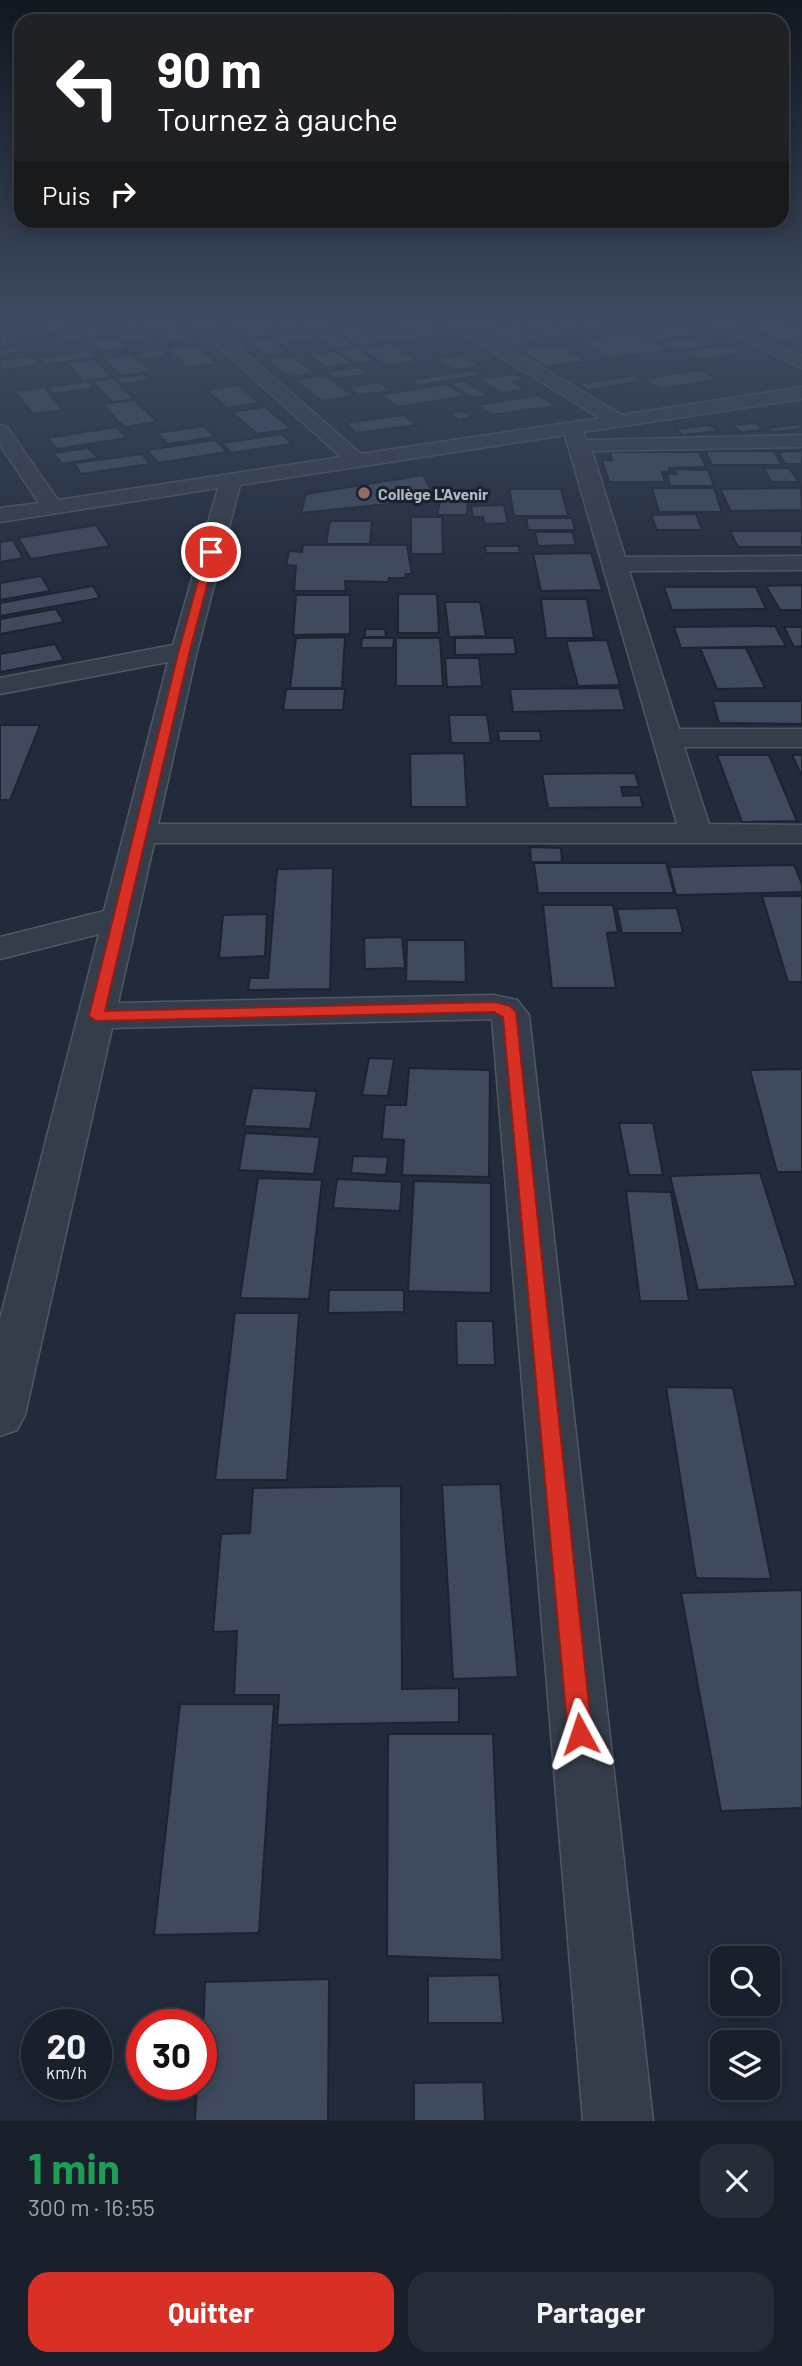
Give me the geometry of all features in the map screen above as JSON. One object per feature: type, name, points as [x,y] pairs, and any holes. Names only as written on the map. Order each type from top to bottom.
[{"type":"street","points":[[305,415],[355,459]]},
{"type":"street","points":[[609,415],[617,420]]},
{"type":"street","points":[[576,436],[617,420],[651,415]]},
{"type":"street","points":[[0,430],[52,506]]},
{"type":"street","points":[[576,436],[696,834]]},
{"type":"street","points":[[0,515],[355,459],[576,436],[802,441]]},
{"type":"street","points":[[1,1408],[184,650],[231,479]]},
{"type":"street","points":[[615,564],[802,563]]},
{"type":"street","points":[[0,686],[184,650]]},
{"type":"street","points":[[668,738],[802,738]]},
{"type":"street","points":[[140,833],[802,834]]},
{"type":"street","points":[[0,948],[120,918]]},
{"type":"street","points":[[96,1016],[494,1007],[504,1009],[510,1015],[618,2121]]},
{"type":"building","points":[[113,415],[150,415],[157,422],[124,427]]},
{"type":"building","points":[[235,415],[275,415],[292,429],[257,434]]},
{"type":"building","points":[[404,415],[416,425],[356,433],[345,423]]},
{"type":"building","points":[[452,415],[474,417],[459,420]]},
{"type":"building","points":[[755,423],[764,430],[741,432],[732,425]]},
{"type":"building","points":[[802,424],[802,429],[773,432],[767,428]]},
{"type":"building","points":[[710,425],[718,431],[683,435],[675,429]]},
{"type":"building","points":[[204,426],[215,437],[168,444],[157,433]]},
{"type":"building","points":[[116,427],[127,438],[57,449],[47,438]]},
{"type":"building","points":[[282,434],[292,444],[231,453],[222,443]]},
{"type":"building","points":[[215,440],[227,452],[158,463],[147,450]]},
{"type":"building","points":[[88,448],[98,458],[62,464],[53,453]]},
{"type":"building","points":[[705,451],[774,451],[782,465],[712,465]]},
{"type":"building","points":[[802,451],[802,464],[785,464],[778,452]]},
{"type":"building","points":[[610,452],[699,452],[706,467],[669,468],[670,472],[662,472],[665,482],[609,482],[602,460],[612,460]]},
{"type":"building","points":[[142,454],[150,464],[81,474],[74,463]]},
{"type":"building","points":[[763,468],[789,468],[799,482],[772,482]]},
{"type":"building","points":[[674,469],[708,470],[714,486],[670,486],[667,474],[676,474]]},
{"type":"building","points":[[423,475],[436,499],[301,513],[306,494]]},
{"type":"building","points":[[652,488],[714,488],[722,512],[659,512]]},
{"type":"building","points":[[801,488],[802,510],[731,511],[720,489]]},
{"type":"building","points":[[509,489],[561,489],[568,516],[514,516]]},
{"type":"building","points":[[443,490],[469,491],[467,515],[437,515]]},
{"type":"building","points":[[504,505],[508,523],[485,524],[483,517],[473,517],[471,506]]},
{"type":"building","points":[[696,514],[702,530],[657,530],[651,515]]},
{"type":"building","points":[[411,517],[442,517],[443,554],[411,554]]},
{"type":"building","points":[[526,518],[572,518],[575,530],[528,530]]},
{"type":"building","points":[[330,521],[372,521],[370,544],[326,544]]},
{"type":"building","points":[[96,525],[110,546],[31,559],[18,538]]},
{"type":"building","points":[[730,531],[802,531],[802,547],[738,547]]},
{"type":"building","points":[[535,532],[572,532],[576,545],[538,546]]},
{"type":"building","points":[[13,540],[23,558],[0,562],[0,542]]},
{"type":"building","points":[[303,545],[407,545],[412,574],[406,574],[405,578],[389,578],[388,582],[345,581],[346,591],[294,591],[296,566],[286,565],[289,551],[302,552]]},
{"type":"building","points":[[485,546],[519,546],[520,553],[486,553]]},
{"type":"building","points":[[591,553],[602,590],[541,591],[533,554]]},
{"type":"building","points":[[41,576],[50,591],[0,600],[0,583]]},
{"type":"building","points":[[802,585],[802,610],[780,610],[766,586]]},
{"type":"building","points":[[93,586],[100,598],[0,616],[0,603]]},
{"type":"building","points":[[664,587],[756,587],[766,609],[672,610]]},
{"type":"building","points":[[398,594],[437,594],[439,633],[398,633]]},
{"type":"building","points":[[296,595],[350,595],[350,634],[293,635]]},
{"type":"building","points":[[541,599],[587,599],[594,638],[546,638]]},
{"type":"building","points":[[445,602],[480,602],[486,636],[449,637]]},
{"type":"building","points":[[56,609],[64,622],[0,634],[0,619]]},
{"type":"building","points":[[775,626],[786,646],[681,648],[674,627]]},
{"type":"building","points":[[784,627],[802,627],[802,646],[794,647]]},
{"type":"building","points":[[365,629],[385,629],[386,637],[365,637]]},
{"type":"building","points":[[345,637],[342,688],[290,688],[296,638]]},
{"type":"building","points":[[362,638],[394,638],[393,648],[361,648]]},
{"type":"building","points":[[396,638],[440,638],[443,686],[396,686]]},
{"type":"building","points":[[455,638],[514,638],[516,654],[455,655]]},
{"type":"building","points":[[607,640],[620,685],[578,686],[566,641]]},
{"type":"building","points":[[55,644],[64,660],[0,672],[0,654]]},
{"type":"building","points":[[700,648],[746,648],[765,688],[717,689]]},
{"type":"building","points":[[445,658],[479,658],[482,686],[447,687]]},
{"type":"building","points":[[619,688],[625,710],[513,712],[510,689]]},
{"type":"building","points":[[286,689],[345,689],[343,710],[283,710]]},
{"type":"building","points":[[713,701],[802,701],[802,724],[719,723]]},
{"type":"building","points":[[449,715],[487,715],[491,743],[451,743]]},
{"type":"building","points":[[0,725],[40,725],[10,800],[0,800]]},
{"type":"building","points":[[498,731],[540,731],[541,741],[499,741]]},
{"type":"building","points":[[464,753],[467,807],[411,807],[410,754]]},
{"type":"building","points":[[717,755],[769,755],[797,821],[742,822]]},
{"type":"building","points":[[792,755],[802,755],[802,776]]},
{"type":"building","points":[[635,773],[639,787],[621,787],[623,796],[640,795],[643,807],[548,808],[542,774]]},
{"type":"building","points":[[530,847],[561,848],[562,862],[531,862]]},
{"type":"building","points":[[534,863],[666,863],[674,893],[538,893]]},
{"type":"building","points":[[794,865],[802,884],[802,892],[676,895],[669,867]]},
{"type":"building","points":[[333,868],[330,989],[248,990],[250,978],[268,978],[277,869]]},
{"type":"building","points":[[762,896],[802,896],[802,982],[788,982]]},
{"type":"building","points":[[543,905],[613,905],[618,932],[607,933],[616,988],[552,988]]},
{"type":"building","points":[[677,908],[683,933],[622,933],[617,909]]},
{"type":"building","points":[[267,914],[265,956],[219,958],[223,915]]},
{"type":"building","points":[[402,937],[405,968],[365,969],[364,938]]},
{"type":"building","points":[[407,940],[465,940],[466,982],[406,981]]},
{"type":"building","points":[[369,1058],[394,1059],[388,1096],[362,1095]]},
{"type":"building","points":[[409,1068],[490,1070],[489,1177],[402,1175],[404,1140],[382,1139],[385,1105],[406,1105]]},
{"type":"building","points":[[802,1069],[802,1172],[777,1172],[750,1070]]},
{"type":"building","points":[[252,1088],[317,1091],[310,1129],[244,1126]]},
{"type":"building","points":[[619,1123],[653,1123],[663,1175],[629,1175]]},
{"type":"building","points":[[245,1133],[320,1137],[314,1174],[239,1170]]},
{"type":"building","points":[[353,1156],[388,1157],[386,1175],[351,1173]]},
{"type":"building","points":[[760,1173],[796,1286],[698,1290],[670,1176]]},
{"type":"building","points":[[258,1178],[322,1180],[309,1299],[240,1298]]},
{"type":"building","points":[[337,1179],[402,1182],[400,1211],[333,1208]]},
{"type":"building","points":[[414,1181],[491,1183],[491,1293],[408,1291]]},
{"type":"building","points":[[626,1191],[671,1192],[689,1301],[640,1301]]},
{"type":"building","points":[[329,1290],[404,1290],[404,1312],[328,1313]]},
{"type":"building","points":[[235,1313],[299,1313],[287,1480],[215,1480]]},
{"type":"building","points":[[456,1321],[493,1321],[495,1365],[457,1365]]},
{"type":"building","points":[[666,1387],[733,1388],[771,1579],[696,1578]]},
{"type":"building","points":[[500,1484],[518,1677],[453,1679],[442,1485]]},
{"type":"building","points":[[401,1486],[402,1689],[459,1688],[459,1722],[277,1725],[279,1695],[234,1695],[237,1631],[213,1632],[221,1534],[250,1533],[253,1488]]},
{"type":"building","points":[[802,1590],[802,1808],[721,1811],[681,1593]]},
{"type":"building","points":[[180,1704],[274,1704],[259,1933],[154,1935]]},
{"type":"building","points":[[388,1734],[493,1734],[502,1960],[387,1956]]},
{"type":"building","points":[[499,1975],[503,2023],[428,2023],[428,1976]]},
{"type":"building","points":[[329,1979],[328,2121],[195,2121],[196,2100],[217,2100],[217,2009],[204,2009],[205,1982]]},
{"type":"building","points":[[483,2082],[485,2121],[414,2121],[414,2083]]},
{"type":"place","name":"Collège L'Avenir","points":[[364,493]]},
{"type":"route","points":[[211,552],[184,650],[96,1016],[494,1007],[504,1009],[510,1015],[580,1734]]}]
